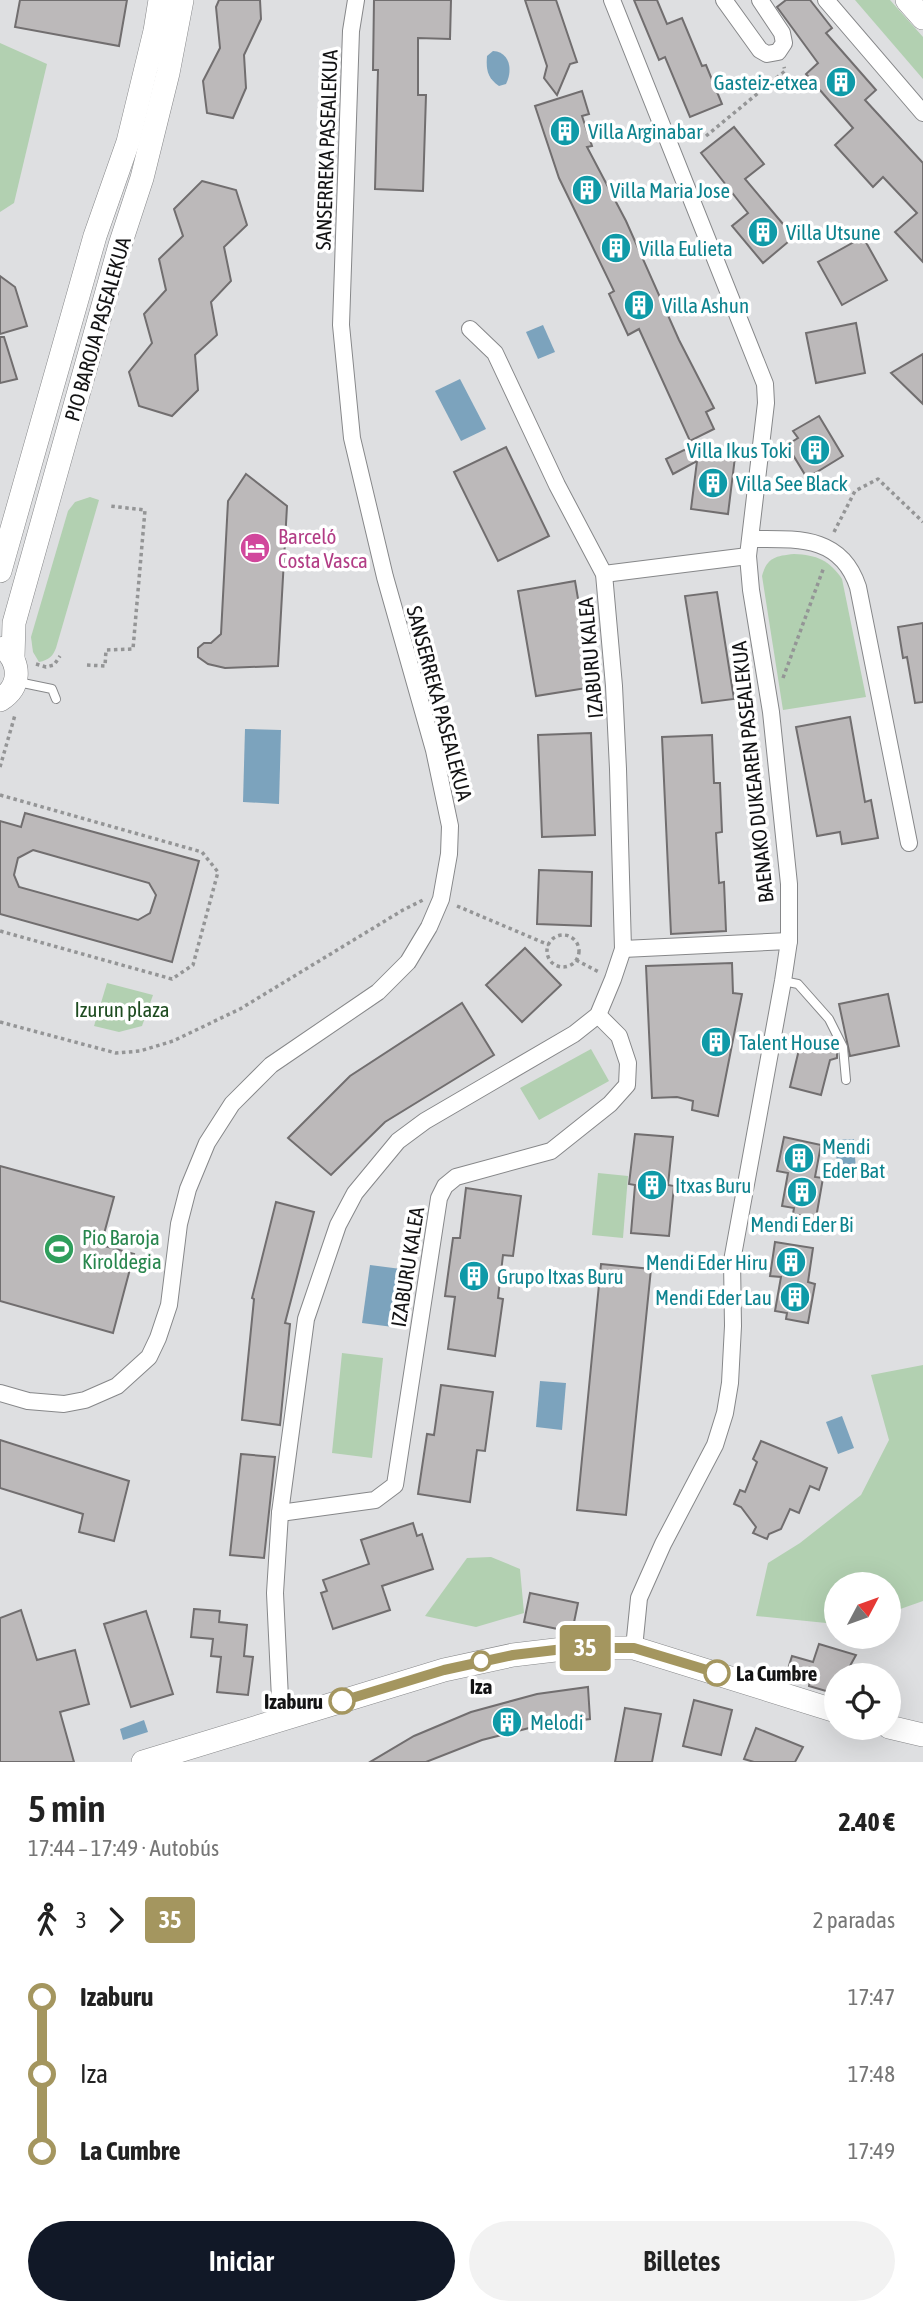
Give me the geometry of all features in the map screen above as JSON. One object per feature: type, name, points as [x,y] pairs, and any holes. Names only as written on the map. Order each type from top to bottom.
[{"type":"main road","name":"PIO BAROJA PASEALEKUA","points":[[0,571],[95,236],[128,142],[160,0]]},
{"type":"main road","name":"PIO BAROJA PASEALEKUA","points":[[8,699],[17,673],[6,651],[116,258],[142,178],[168,73],[182,0]]},
{"type":"main road","points":[[907,0],[923,18]]},
{"type":"main road","points":[[143,1762],[444,1670],[513,1655],[572,1648],[634,1648],[824,1707]]},
{"type":"main road","points":[[901,1730],[923,1735]]},
{"type":"street","name":"SANSERREKA PASEALEKUA","points":[[0,1394],[28,1401],[64,1404],[85,1400],[117,1386],[149,1357],[169,1305],[179,1224],[188,1189],[207,1143],[232,1104],[271,1065],[378,992],[408,962],[429,927],[440,899],[449,854],[450,826],[434,750],[385,577],[352,438],[341,324],[351,31],[356,0]]},
{"type":"street","name":"BAENAKO DUKEAREN PASEALEKUA","points":[[612,0],[765,384],[766,403],[748,556],[781,802],[789,884],[789,941],[783,981],[732,1261],[733,1326],[730,1383],[725,1413],[715,1445],[663,1544],[639,1598],[634,1648]]},
{"type":"street","points":[[724,0],[760,50],[767,54],[778,52],[784,43],[782,33],[760,0]]},
{"type":"street","points":[[826,0],[923,113]]},
{"type":"street","name":"IZABURU KALEA","points":[[280,1513],[375,1500],[395,1485],[439,1198],[445,1186],[456,1177],[551,1151],[610,1104],[626,1085],[628,1063],[619,1036],[598,1015],[622,949],[618,769],[604,574],[557,485],[495,353],[470,330]]},
{"type":"street","points":[[751,539],[802,540],[821,545],[842,557],[852,570],[858,587],[909,843]]},
{"type":"street","points":[[604,574],[748,556]]},
{"type":"street","points":[[622,949],[789,941]]},
{"type":"street","points":[[281,1720],[275,1593],[280,1513],[306,1319],[338,1225],[355,1193],[398,1141],[425,1121],[574,1034],[598,1015]]},
{"type":"lane","points":[[8,699],[52,689],[56,699]]},
{"type":"lane","points":[[783,981],[798,984],[829,1019],[843,1047],[846,1080]]},
{"type":"path","points":[[706,136],[785,71],[778,52]]},
{"type":"path","points":[[831,539],[855,491],[878,479],[923,522]]},
{"type":"path","points":[[87,665],[105,666],[106,650],[133,649],[145,510],[110,506]]},
{"type":"path","points":[[782,681],[828,558]]},
{"type":"path","points":[[0,767],[12,721],[8,699]]},
{"type":"path","points":[[0,795],[202,852],[218,872],[193,965],[172,979],[0,931]]},
{"type":"path","points":[[0,1022],[116,1053],[140,1051],[173,1041],[240,1009],[419,900],[440,899],[549,945]]},
{"type":"path","points":[[558,936],[570,937],[578,946],[576,960],[569,966],[556,965],[548,956],[549,945],[558,936]]},
{"type":"path","points":[[576,960],[613,979]]},
{"type":"green space","points":[[855,0],[890,0],[923,37],[923,79]]},
{"type":"green space","points":[[0,43],[47,64],[14,203],[0,212]]},
{"type":"green space","points":[[90,497],[99,500],[56,648],[50,657],[39,662],[33,652],[31,637],[68,511],[75,502]]},
{"type":"green space","points":[[794,554],[822,560],[842,579],[866,697],[783,710],[762,576],[770,561]]},
{"type":"green space","name":"Izurun plaza","points":[[107,983],[153,995],[142,1026],[119,1032],[94,1026]]},
{"type":"green space","points":[[591,1049],[609,1081],[539,1120],[520,1088]]},
{"type":"green space","points":[[598,1173],[628,1176],[623,1238],[592,1235]]},
{"type":"green space","points":[[342,1353],[383,1358],[372,1458],[332,1453]]},
{"type":"green space","points":[[923,1365],[923,1601],[901,1609],[901,1572],[824,1572],[824,1623],[756,1616],[768,1563],[800,1543],[861,1495],[889,1440],[871,1375]]},
{"type":"green space","points":[[491,1557],[520,1569],[524,1613],[476,1627],[425,1616],[467,1558]]},
{"type":"water","points":[[493,51],[503,55],[509,63],[506,84],[499,86],[492,80],[487,69],[487,56]]},
{"type":"water","points":[[543,325],[555,352],[538,359],[526,332]]},
{"type":"water","points":[[460,379],[486,429],[461,441],[435,391]]},
{"type":"water","points":[[245,729],[281,730],[279,804],[243,802]]},
{"type":"water","points":[[854,1139],[856,1173],[837,1174],[836,1140]]},
{"type":"water","points":[[370,1265],[401,1269],[393,1327],[362,1323]]},
{"type":"water","points":[[540,1381],[566,1383],[562,1430],[536,1427]]},
{"type":"water","points":[[842,1416],[854,1448],[838,1454],[826,1422]]},
{"type":"water","points":[[144,1720],[148,1732],[123,1740],[120,1729]]},
{"type":"building","points":[[20,0],[127,0],[119,46],[15,27]]},
{"type":"building","points":[[219,0],[260,0],[261,19],[244,55],[246,88],[233,118],[207,113],[203,81],[220,48],[216,7]]},
{"type":"building","points":[[374,0],[451,0],[450,39],[418,38],[418,95],[426,95],[423,191],[375,189],[378,70],[373,70]]},
{"type":"building","points":[[525,0],[556,0],[577,62],[570,64],[557,95],[544,78],[547,66]]},
{"type":"building","points":[[634,0],[657,0],[667,24],[682,18],[702,66],[706,65],[722,104],[690,117],[665,57],[659,60]]},
{"type":"building","points":[[786,0],[810,0],[832,28],[826,33],[876,90],[865,100],[923,163],[923,262],[895,232],[917,213],[883,177],[873,187],[835,145],[853,128],[806,74],[818,63],[777,7]]},
{"type":"building","points":[[582,91],[589,114],[582,116],[592,146],[587,147],[626,221],[679,340],[714,408],[706,412],[714,429],[690,441],[639,329],[628,335],[609,294],[614,291],[559,178],[535,106]]},
{"type":"building","points":[[734,127],[764,164],[745,179],[794,237],[763,263],[732,226],[748,213],[701,153]]},
{"type":"building","points":[[202,181],[236,190],[247,225],[224,247],[231,281],[211,302],[217,335],[195,355],[198,390],[172,416],[139,406],[129,372],[152,343],[144,314],[166,290],[159,259],[183,236],[174,209]]},
{"type":"building","points":[[863,237],[887,280],[842,305],[818,262]]},
{"type":"building","points":[[0,276],[15,287],[27,326],[0,334]]},
{"type":"building","points":[[856,323],[865,373],[816,383],[806,333]]},
{"type":"building","points":[[0,337],[4,337],[17,379],[0,383]]},
{"type":"building","points":[[923,354],[923,404],[891,373]]},
{"type":"building","name":"Villa Ikus Toki","points":[[819,416],[843,456],[807,478],[787,445],[798,438],[793,431]]},
{"type":"building","points":[[506,447],[549,536],[498,561],[454,472]]},
{"type":"building","name":"Villa See Black","points":[[684,450],[735,457],[728,514],[691,509],[697,461],[673,474],[666,459]]},
{"type":"building","name":"Barceló Costa Vasca","points":[[246,474],[287,506],[278,666],[225,668],[208,664],[198,657],[198,648],[204,643],[211,643],[221,634],[228,501]]},
{"type":"building","points":[[575,581],[593,687],[536,696],[518,591]]},
{"type":"building","points":[[717,592],[734,699],[702,703],[685,596]]},
{"type":"building","points":[[923,623],[923,702],[915,703],[907,657],[903,658],[898,627]]},
{"type":"building","points":[[850,717],[865,802],[871,800],[878,838],[842,844],[840,832],[817,836],[796,727]]},
{"type":"building","points":[[591,733],[595,835],[542,837],[538,735]]},
{"type":"building","points":[[712,735],[714,783],[720,783],[722,832],[716,833],[719,883],[724,882],[726,931],[671,934],[662,737]]},
{"type":"building","points":[[25,813],[199,861],[172,962],[0,914],[0,821],[21,827]],"holes":[[[33,850],[149,883],[156,895],[150,913],[138,920],[19,887],[14,875],[18,858]]]},
{"type":"building","points":[[539,870],[592,872],[591,926],[537,924]]},
{"type":"building","points":[[525,948],[561,985],[522,1022],[486,985]]},
{"type":"building","name":"Talent House","points":[[732,963],[733,993],[742,994],[718,1116],[692,1110],[693,1101],[677,1097],[652,1098],[646,966]]},
{"type":"building","points":[[888,994],[899,1046],[850,1056],[839,1004]]},
{"type":"building","points":[[462,1003],[494,1055],[385,1122],[331,1175],[288,1138],[350,1076]]},
{"type":"building","points":[[802,1037],[834,1045],[837,1049],[837,1058],[830,1060],[821,1095],[790,1087]]},
{"type":"building","name":"Itxas Buru","points":[[635,1134],[673,1137],[668,1185],[674,1186],[669,1236],[631,1233],[635,1185],[629,1184]]},
{"type":"building","points":[[784,1137],[821,1145],[815,1177],[823,1178],[816,1218],[793,1214],[794,1208],[782,1206],[788,1173],[777,1171]]},
{"type":"building","name":"Pio Baroja Kiroldegia","points":[[0,1166],[114,1197],[101,1245],[134,1254],[113,1333],[0,1301]]},
{"type":"building","name":"Grupo Itxas Buru","points":[[466,1188],[521,1196],[513,1256],[503,1255],[498,1298],[503,1299],[495,1356],[448,1349],[455,1297],[445,1296],[453,1238],[460,1238]]},
{"type":"building","points":[[276,1202],[314,1212],[285,1323],[290,1324],[280,1425],[242,1420],[252,1298]]},
{"type":"building","points":[[775,1242],[813,1248],[808,1282],[815,1284],[808,1323],[786,1319],[787,1313],[775,1311],[781,1277],[770,1276]]},
{"type":"building","points":[[601,1264],[651,1269],[626,1515],[577,1510]]},
{"type":"building","points":[[441,1385],[493,1392],[485,1451],[477,1450],[470,1502],[418,1494],[427,1434],[434,1435]]},
{"type":"building","points":[[0,1440],[129,1481],[114,1541],[79,1532],[83,1514],[0,1488]]},
{"type":"building","points":[[761,1441],[827,1468],[819,1490],[810,1486],[799,1513],[790,1509],[781,1529],[769,1534],[767,1539],[753,1533],[756,1527],[741,1507],[734,1504],[740,1490],[745,1492],[757,1462],[753,1459]]},
{"type":"building","points":[[241,1454],[275,1457],[264,1558],[230,1555]]},
{"type":"building","points":[[413,1523],[417,1536],[422,1534],[433,1569],[382,1586],[390,1610],[333,1629],[321,1593],[327,1591],[323,1580],[369,1564],[361,1540]]},
{"type":"building","points":[[530,1593],[578,1603],[572,1632],[524,1622]]},
{"type":"building","points":[[194,1609],[220,1611],[219,1622],[247,1625],[244,1656],[253,1657],[248,1695],[217,1692],[221,1657],[211,1656],[213,1639],[191,1637]]},
{"type":"building","points":[[21,1610],[37,1660],[75,1650],[89,1704],[60,1712],[74,1762],[0,1762],[0,1618]]},
{"type":"building","points":[[146,1611],[173,1694],[131,1707],[104,1624]]},
{"type":"building","points":[[819,1644],[824,1645],[824,1649],[836,1649],[856,1655],[852,1663],[824,1663],[824,1690],[809,1686],[810,1679],[787,1672],[792,1656],[813,1662]]},
{"type":"building","name":"Melodi","points":[[588,1687],[590,1719],[541,1725],[482,1740],[426,1762],[370,1762],[414,1736],[471,1712],[537,1694]]},
{"type":"building","points":[[694,1700],[732,1710],[721,1755],[683,1746]]},
{"type":"building","points":[[625,1708],[661,1714],[652,1762],[615,1762]]},
{"type":"building","points":[[756,1728],[803,1747],[795,1762],[754,1762],[744,1759]]},
{"type":"bus line","name":"35","points":[[342,1701],[444,1670],[513,1655],[572,1648],[634,1648],[717,1673]]},
{"type":"place","name":"Gasteiz-etxea","points":[[841,82]]},
{"type":"place","name":"Villa Arginabar","points":[[565,131]]},
{"type":"place","name":"Villa Maria Jose","points":[[587,190]]},
{"type":"place","name":"Villa Utsune","points":[[763,232]]},
{"type":"place","name":"Villa Eulieta","points":[[616,248]]},
{"type":"place","name":"Villa Ashun","points":[[639,305]]},
{"type":"place","name":"Villa Ikus Toki","points":[[815,450]]},
{"type":"place","name":"Villa See Black","points":[[713,483]]},
{"type":"place","name":"Barceló Costa Vasca","points":[[255,548]]},
{"type":"place","name":"Talent House","points":[[716,1042]]},
{"type":"place","name":"Mendi Eder Bat","points":[[799,1158]]},
{"type":"place","name":"Itxas Buru","points":[[652,1185]]},
{"type":"place","name":"Mendi Eder Bi","points":[[802,1192]]},
{"type":"place","name":"Pio Baroja Kiroldegia","points":[[59,1249]]},
{"type":"place","name":"Mendi Eder Hiru","points":[[791,1262]]},
{"type":"place","name":"Grupo Itxas Buru","points":[[474,1276]]},
{"type":"place","name":"Mendi Eder Lau","points":[[795,1297]]},
{"type":"place","name":"Iza","points":[[481,1661]]},
{"type":"place","name":"La Cumbre","points":[[717,1673]]},
{"type":"place","name":"Izaburu","points":[[342,1701]]},
{"type":"place","name":"Melodi","points":[[507,1722]]}]
